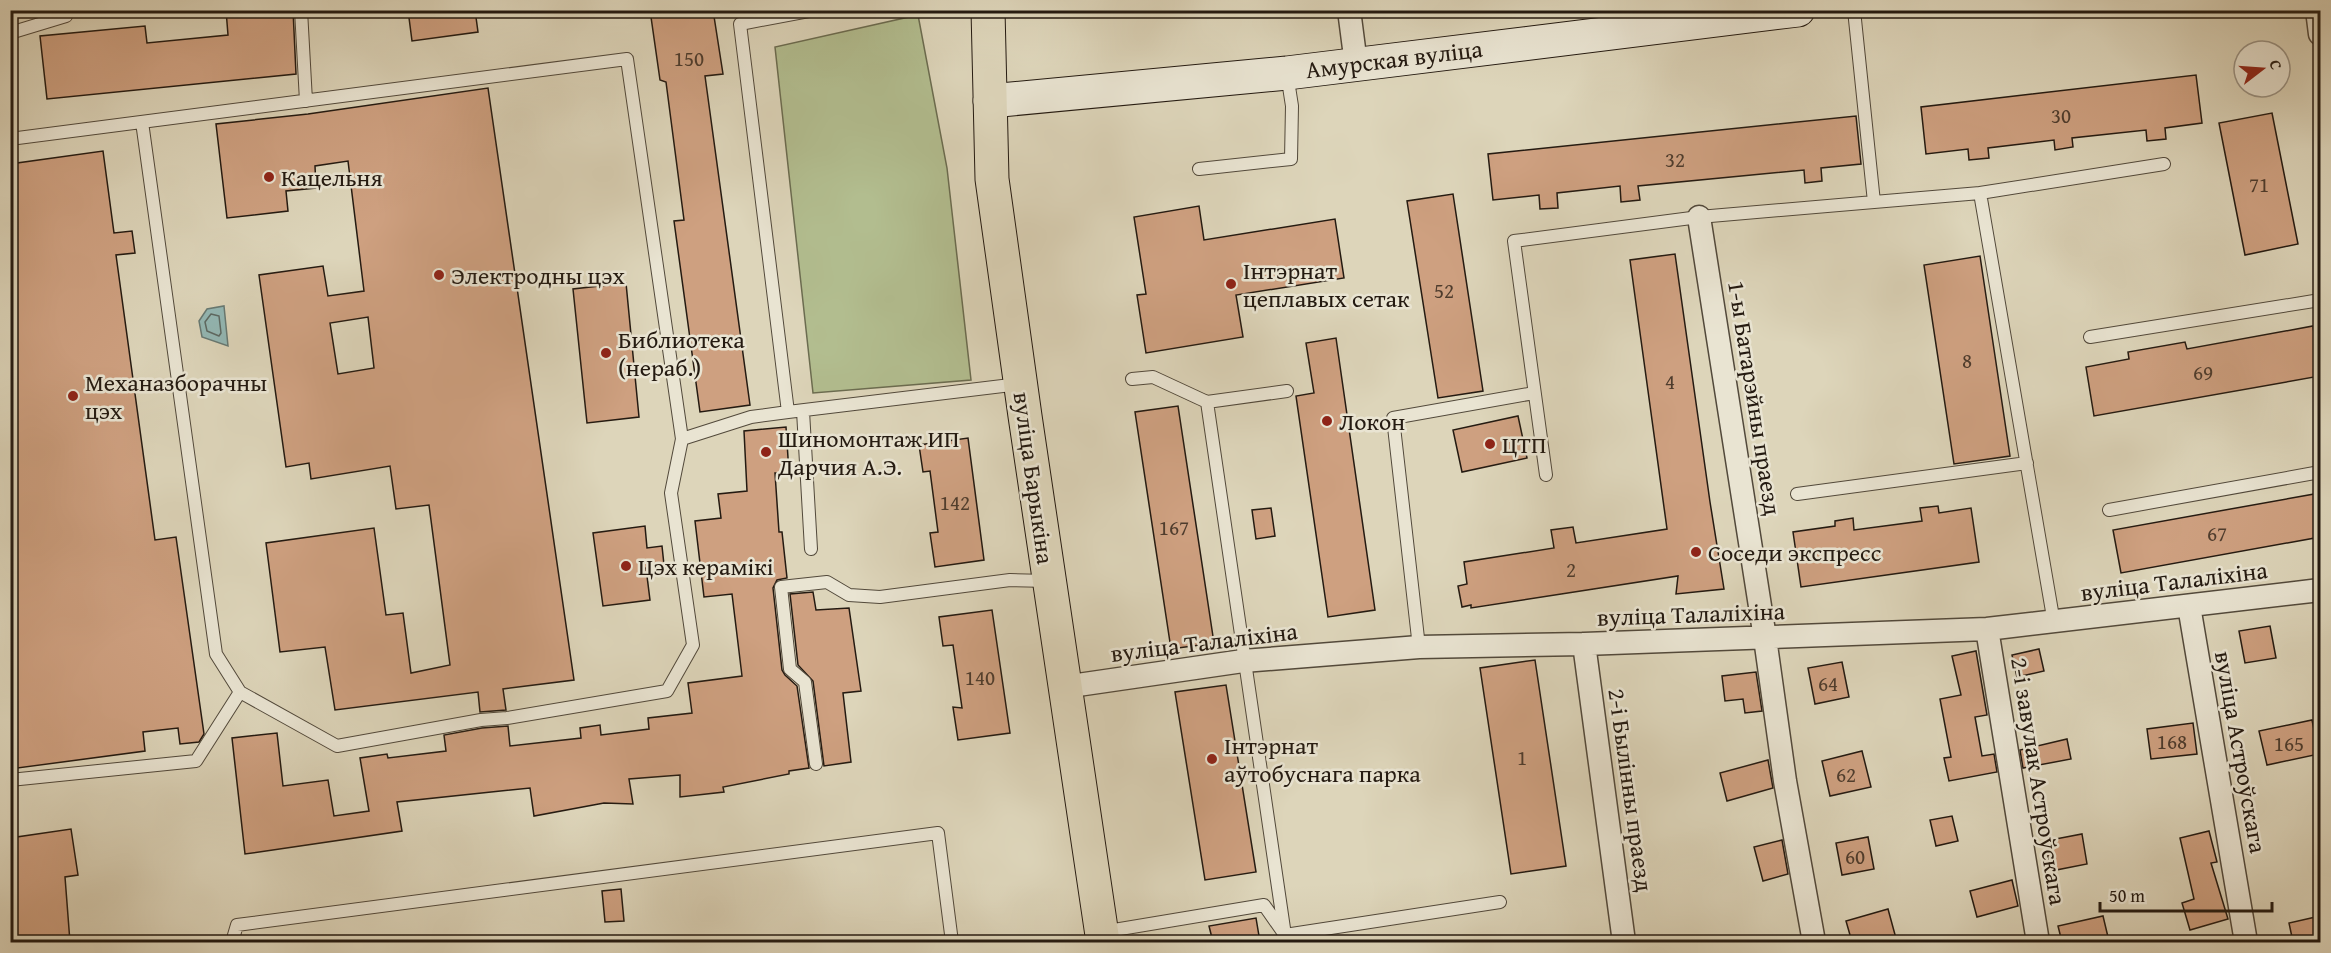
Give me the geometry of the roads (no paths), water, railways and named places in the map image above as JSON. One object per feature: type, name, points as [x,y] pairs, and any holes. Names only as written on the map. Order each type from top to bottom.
[{"type":"main road","name":"вуліца Барыкіна","points":[[987,10],[992,179],[1102,937]]},
{"type":"street","points":[[1349,10],[1356,64]]},
{"type":"street","name":"Амурская вуліца","points":[[990,101],[1287,73],[1798,10]]},
{"type":"street","points":[[2317,10],[2320,34]]},
{"type":"street","name":"1-ы Батарэйны праезд","points":[[1699,217],[1785,781],[1814,942]]},
{"type":"street","name":"вуліца Талаліхіна","points":[[1064,687],[1243,661],[1419,647],[1584,644],[1987,629],[2320,590]]},
{"type":"street","name":"вуліца Астроўскага","points":[[2189,606],[2246,942]]},
{"type":"street","name":"2-і завулак Астроўскага","points":[[1987,629],[2038,942]]},
{"type":"street","name":"2-і Былінны праезд","points":[[1584,644],[1624,942]]},
{"type":"lane","points":[[10,33],[66,16],[65,10]]},
{"type":"lane","points":[[301,10],[306,101]]},
{"type":"lane","points":[[788,412],[740,24],[814,10]]},
{"type":"lane","points":[[1854,10],[1874,201]]},
{"type":"lane","points":[[10,53],[10,77]]},
{"type":"lane","points":[[10,139],[627,59],[682,439],[671,493],[693,645],[668,691],[507,718],[481,720],[337,746],[240,692],[216,654],[142,122]]},
{"type":"lane","points":[[1199,169],[1291,159],[1292,105],[1287,73]]},
{"type":"lane","points":[[1546,476],[1515,242],[1699,217],[1980,193],[2164,164]]},
{"type":"lane","points":[[1980,193],[2054,622]]},
{"type":"lane","points":[[2090,337],[2320,300]]},
{"type":"lane","points":[[1132,379],[1153,377],[1207,402],[1287,391]]},
{"type":"lane","points":[[682,439],[751,417],[1020,384]]},
{"type":"lane","points":[[1419,647],[1393,418],[1534,393]]},
{"type":"lane","points":[[1207,402],[1285,939]]},
{"type":"lane","points":[[803,411],[811,549]]},
{"type":"lane","points":[[1797,494],[2027,463]]},
{"type":"lane","points":[[2109,510],[2320,472]]},
{"type":"lane","points":[[816,764],[806,682],[790,669],[781,586],[827,582],[849,595],[880,597],[1010,580],[1049,580]]},
{"type":"lane","points":[[10,780],[196,761],[240,692]]},
{"type":"lane","points":[[232,942],[237,925],[938,833],[952,942]]},
{"type":"lane","points":[[1285,939],[1500,902]]},
{"type":"lane","points":[[1102,937],[1264,905],[1285,939]]},
{"type":"water","points":[[224,306],[228,346],[202,337],[199,321],[207,309]]},
{"type":"place","name":"Кацельня","points":[[269,177]]},
{"type":"place","name":"Электродны цэх","points":[[439,275]]},
{"type":"place","name":"Інтэрнат цеплавых сетак","points":[[1231,284]]},
{"type":"place","name":"Библиотека (нераб.)","points":[[606,353]]},
{"type":"place","name":"Механазборачны цэх","points":[[73,396]]},
{"type":"place","name":"Локон","points":[[1327,421]]},
{"type":"place","name":"ЦТП","points":[[1490,444]]},
{"type":"place","name":"Шиномонтаж ИП Дарчия А.Э.","points":[[766,452]]},
{"type":"place","name":"Соседи экспресс","points":[[1696,552]]},
{"type":"place","name":"Цэх керамікі","points":[[626,566]]},
{"type":"place","name":"Інтэрнат аўтобуснага парка","points":[[1212,759]]}]
